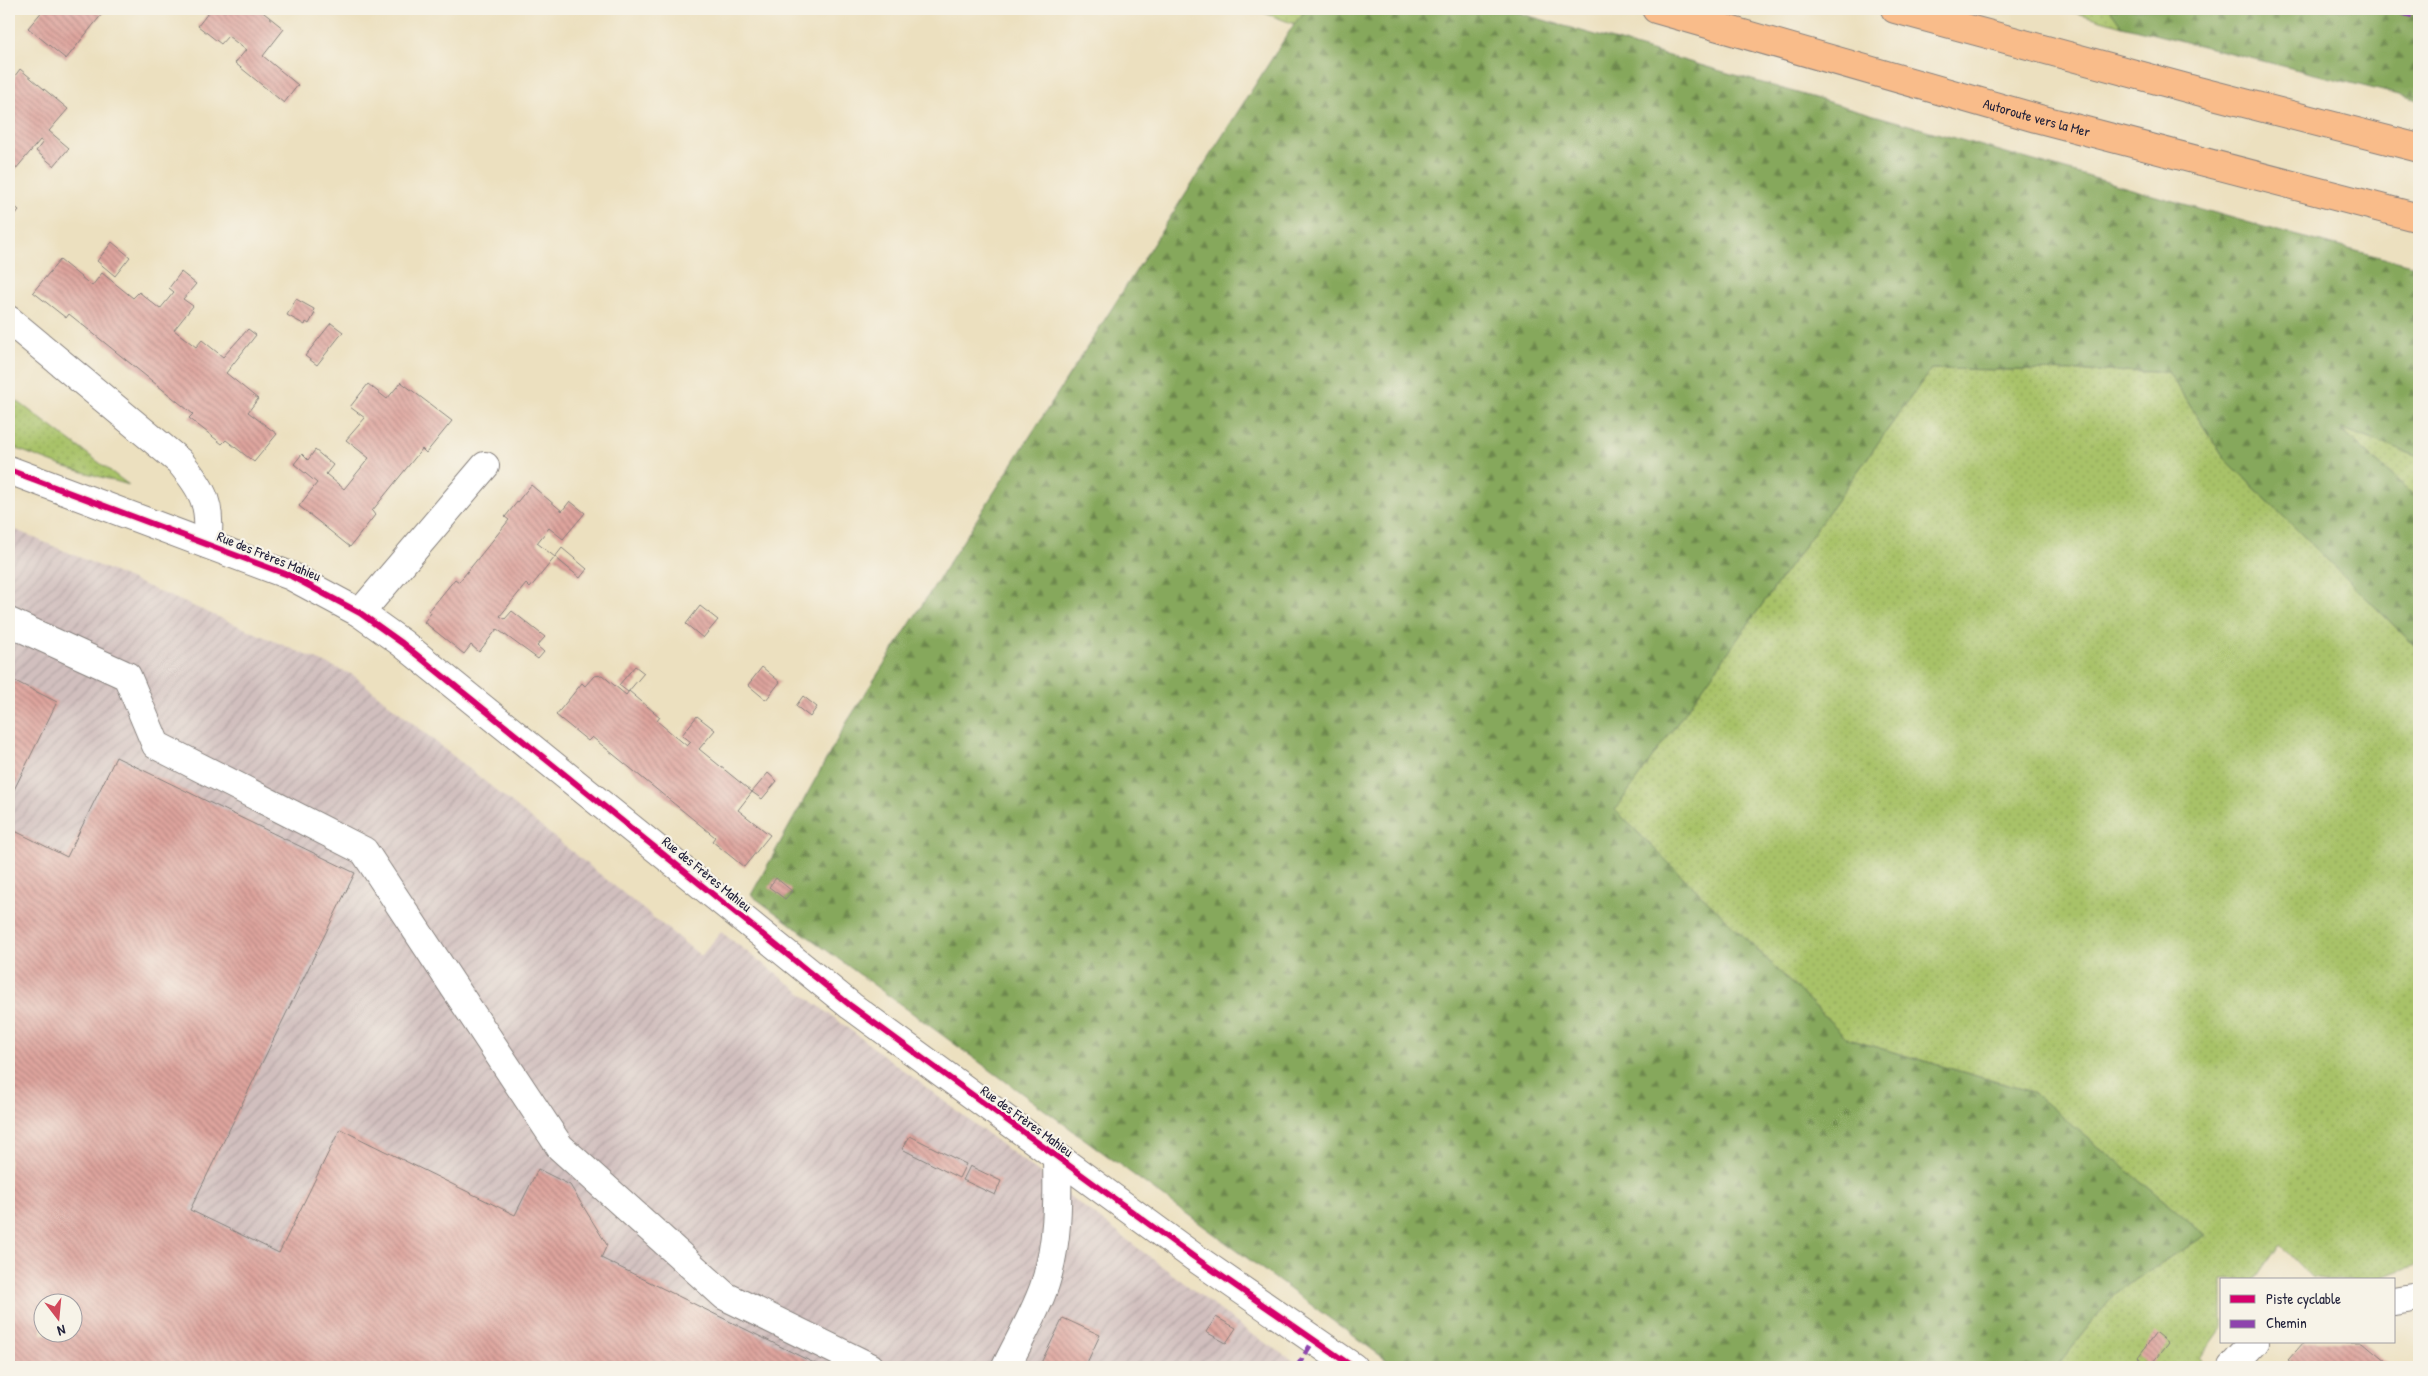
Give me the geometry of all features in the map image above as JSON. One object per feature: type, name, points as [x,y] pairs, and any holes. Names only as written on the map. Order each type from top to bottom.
[{"type":"highway","name":"Autoroute vers la Mer","points":[[1656,9],[2045,121],[2419,218]]},
{"type":"highway","points":[[1894,9],[2194,90],[2419,148]]},
{"type":"street","name":"Rue des Frères Mahieu","points":[[9,320],[179,461],[192,476],[207,507],[210,522],[207,544]]},
{"type":"street","points":[[360,613],[485,466]]},
{"type":"street","name":"Rue des Frères Mahieu","points":[[9,470],[291,576],[360,613],[402,643],[851,1006],[1058,1158],[1353,1367]]},
{"type":"street","points":[[9,622],[127,676],[156,745],[364,851],[560,1147],[725,1296],[870,1367]]},
{"type":"street","points":[[1006,1367],[1044,1286],[1050,1268],[1055,1230],[1058,1158]]},
{"type":"street","points":[[2396,1301],[2419,1297]]},
{"type":"street","points":[[2232,1367],[2253,1344]]},
{"type":"shaded area","points":[[9,527],[353,675],[701,956],[721,932],[1250,1333],[1304,1367],[9,1367]]},
{"type":"green space","points":[[1254,9],[1307,9],[1294,24]]},
{"type":"green space","points":[[1307,9],[1505,9],[2278,231],[2419,267],[2419,457],[2340,428],[2419,500],[2419,650],[2224,458],[2168,372],[1931,369],[1615,810],[1848,1039],[2032,1092],[2206,1235],[2115,1293],[2056,1367],[1396,1367],[751,895],[847,722],[1294,24]]},
{"type":"green space","points":[[2062,9],[2110,9],[2122,26]]},
{"type":"green space","points":[[2110,9],[2419,9],[2419,100],[2122,26]]},
{"type":"green space","points":[[1931,369],[2168,372],[2224,458],[2419,650],[2419,1264],[2378,1278],[2318,1278],[2311,1277],[2280,1245],[2257,1278],[2220,1278],[2220,1331],[2200,1359],[2208,1367],[2056,1367],[2115,1293],[2206,1235],[2032,1092],[1848,1039],[1615,810]]},
{"type":"green space","points":[[9,395],[129,485],[62,466],[9,446]]},
{"type":"green space","points":[[2339,427],[2419,457],[2419,500]]},
{"type":"building","points":[[44,9],[106,9],[66,59],[28,28]]},
{"type":"building","points":[[211,9],[226,11],[227,9],[259,9],[284,29],[263,56],[298,85],[284,103],[235,63],[246,50],[228,36],[221,44],[198,26]]},
{"type":"building","points":[[20,69],[68,109],[49,131],[69,148],[54,166],[36,151],[43,142],[40,140],[15,170],[12,168],[9,172],[9,84]]},
{"type":"building","points":[[9,202],[19,210],[9,222]]},
{"type":"building","points":[[112,242],[130,257],[115,276],[97,261]]},
{"type":"building","points":[[60,260],[92,286],[102,273],[133,298],[139,292],[160,309],[174,292],[169,288],[181,272],[196,284],[183,299],[193,306],[174,330],[196,347],[202,340],[223,357],[248,329],[256,335],[226,373],[258,399],[248,412],[277,434],[254,462],[226,440],[222,444],[189,418],[193,414],[69,314],[66,318],[33,292]]},
{"type":"building","points":[[296,299],[314,309],[313,312],[315,313],[309,324],[306,322],[305,325],[287,315]]},
{"type":"building","points":[[331,323],[343,332],[317,365],[305,356]]},
{"type":"building","points":[[401,382],[452,421],[426,453],[422,449],[372,511],[375,515],[350,547],[299,506],[317,483],[294,464],[302,454],[308,460],[315,450],[333,465],[326,474],[344,489],[369,458],[346,440],[365,418],[350,407],[368,384],[387,399]]},
{"type":"building","points":[[531,485],[562,511],[570,501],[585,513],[563,539],[549,528],[537,543],[555,557],[530,588],[526,584],[500,616],[505,619],[512,611],[545,637],[537,646],[544,652],[538,659],[497,629],[479,652],[471,645],[464,654],[424,622],[431,613],[429,611],[455,579],[459,582],[509,520],[505,517]]},
{"type":"building","points":[[562,548],[587,569],[580,578],[555,557]]},
{"type":"building","points":[[700,606],[718,620],[703,638],[686,624]]},
{"type":"building","points":[[635,666],[644,673],[628,692],[619,685]]},
{"type":"building","points":[[762,667],[780,682],[766,700],[748,685]]},
{"type":"building","points":[[602,675],[626,695],[629,691],[660,717],[657,721],[687,746],[691,742],[682,735],[697,716],[715,730],[699,749],[752,792],[738,810],[770,835],[744,867],[712,841],[715,837],[592,737],[588,741],[556,715],[582,683],[585,686],[594,676]]},
{"type":"building","points":[[9,678],[57,702],[9,800]]},
{"type":"building","points":[[803,696],[817,707],[810,717],[796,706]]},
{"type":"building","points":[[116,757],[355,873],[190,1210],[279,1253],[340,1129],[515,1215],[538,1169],[570,1185],[607,1245],[601,1258],[822,1367],[9,1367],[9,828],[67,857]]},
{"type":"building","points":[[768,773],[777,781],[762,799],[752,792]]},
{"type":"building","points":[[776,878],[792,891],[785,899],[769,887]]},
{"type":"building","points":[[910,1136],[966,1164],[959,1178],[902,1149]]},
{"type":"building","points":[[970,1166],[1001,1181],[995,1195],[963,1180]]},
{"type":"building","points":[[1216,1317],[1236,1328],[1226,1343],[1206,1332]]},
{"type":"building","points":[[1063,1318],[1100,1335],[1085,1367],[1039,1367]]},
{"type":"building","points":[[2156,1333],[2168,1343],[2149,1367],[2138,1357]]},
{"type":"building","points":[[2302,1344],[2365,1344],[2393,1367],[2297,1367],[2288,1360]]},
{"type":"marked path","points":[[2388,9],[2419,18]]},
{"type":"marked path","points":[[1297,1367],[1313,1341]]},
{"type":"cycle path","points":[[9,470],[291,576],[360,613],[402,643],[851,1006],[1194,1257],[1353,1367]]}]
